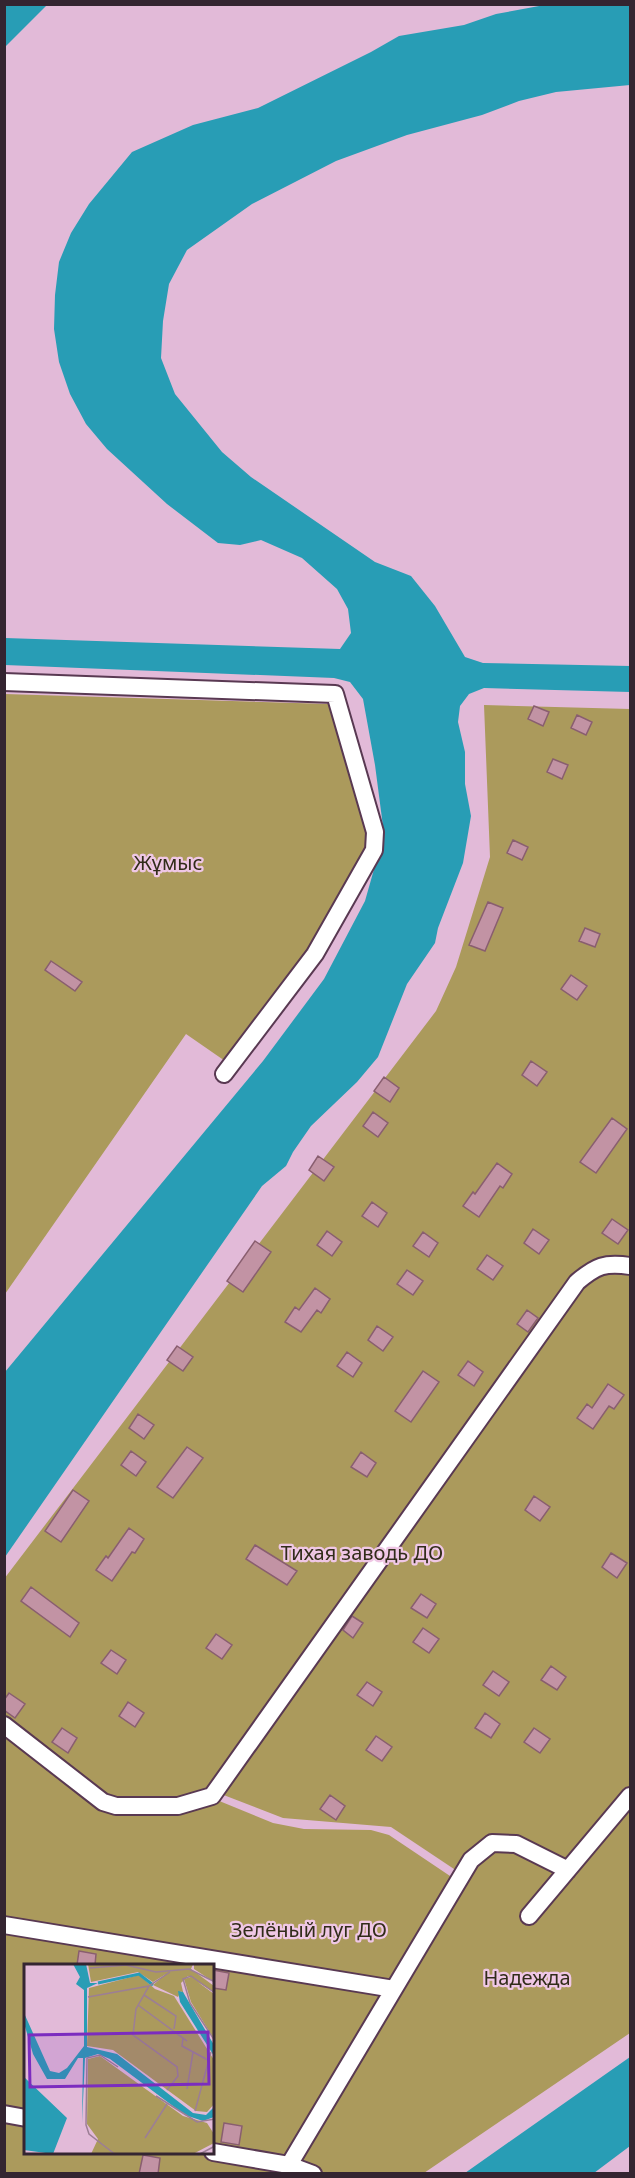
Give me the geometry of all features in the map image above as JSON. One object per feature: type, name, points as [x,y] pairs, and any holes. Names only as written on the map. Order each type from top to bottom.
[{"type":"street","points":[[4,682],[335,694],[375,832],[374,850],[315,954],[224,1074]]},
{"type":"street","points":[[4,1725],[103,1802],[116,1806],[178,1806],[213,1796],[577,1282],[595,1267],[615,1264],[630,1266]]},
{"type":"street","points":[[530,1916],[630,1796]]},
{"type":"street","points":[[289,2165],[471,1860],[492,1843],[516,1844],[568,1870]]},
{"type":"street","points":[[4,1925],[394,1989]]},
{"type":"street","points":[[4,2114],[24,2118]]},
{"type":"street","points":[[214,2152],[289,2165],[313,2174]]},
{"type":"green space","name":"Жұмыс","points":[[5,694],[329,704],[365,829],[366,850],[307,952],[225,1061],[186,1034],[5,1294]]},
{"type":"green space","name":"Тихая заводь ДО","points":[[484,705],[630,709],[630,1788],[566,1863],[491,1838],[457,1871],[391,1827],[283,1818],[221,1794],[177,1801],[134,1800],[106,1796],[5,1716],[4,1579],[436,1011],[456,967],[490,857]]},
{"type":"green space","name":"Зелёный луг ДО","points":[[4,1730],[101,1805],[212,1798],[273,1823],[304,1829],[371,1830],[389,1835],[456,1880],[288,2160],[214,2147],[214,1964],[24,1964],[24,2114],[5,2111]]},
{"type":"green space","name":"Надежда","points":[[630,1806],[630,2033],[424,2173],[325,2173],[295,2163],[473,1865],[493,1850],[513,1851],[569,1879]]},
{"type":"green space","points":[[4,2118],[24,2122],[24,2154],[203,2154],[302,2173],[5,2173]]},
{"type":"water","points":[[550,4],[630,5],[630,85],[556,92],[407,135],[336,161],[252,204],[187,250],[169,284],[163,321],[161,358],[175,394],[222,452],[251,477],[375,562],[411,576],[435,606],[465,657],[483,663],[630,666],[630,692],[484,688],[469,694],[460,706],[458,722],[465,752],[465,784],[471,816],[463,863],[438,928],[435,943],[407,984],[378,1057],[357,1082],[311,1126],[286,1166],[262,1186],[5,1557],[5,1372],[263,1061],[324,979],[365,901],[384,834],[363,699],[350,682],[334,678],[5,665],[5,638],[340,649],[351,633],[348,609],[337,589],[302,558],[261,540],[240,545],[218,543],[167,504],[107,449],[86,424],[70,394],[59,362],[54,329],[59,262],[71,233],[89,204],[132,152],[193,125],[258,108],[399,36],[464,25],[496,14]]},
{"type":"water","points":[[4,5],[47,5],[5,47]]},
{"type":"water","points":[[630,2057],[630,2146],[594,2173],[465,2173]]},
{"type":"building","points":[[534,706],[549,712],[543,726],[528,719]]},
{"type":"building","points":[[577,715],[592,722],[586,735],[571,728]]},
{"type":"building","points":[[553,759],[568,765],[562,779],[547,772]]},
{"type":"building","points":[[513,840],[528,847],[522,860],[507,853]]},
{"type":"building","points":[[488,902],[503,908],[485,951],[469,945]]},
{"type":"building","points":[[585,928],[600,934],[595,947],[579,941]]},
{"type":"building","points":[[51,961],[82,982],[75,991],[45,970]]},
{"type":"building","points":[[571,975],[587,986],[577,1000],[561,989]]},
{"type":"building","points":[[531,1061],[547,1072],[537,1086],[522,1075]]},
{"type":"building","points":[[384,1077],[399,1088],[390,1102],[374,1091]]},
{"type":"building","points":[[373,1112],[388,1123],[378,1137],[363,1126]]},
{"type":"building","points":[[612,1118],[627,1129],[596,1173],[580,1162]]},
{"type":"building","points":[[318,1156],[334,1167],[324,1181],[309,1170]]},
{"type":"building","points":[[497,1163],[512,1174],[503,1188],[500,1186],[479,1217],[463,1206],[473,1192],[475,1194]]},
{"type":"building","points":[[372,1202],[387,1213],[378,1227],[362,1216]]},
{"type":"building","points":[[612,1219],[628,1230],[618,1244],[602,1233]]},
{"type":"building","points":[[533,1229],[549,1240],[539,1254],[524,1243]]},
{"type":"building","points":[[327,1231],[342,1242],[332,1256],[317,1245]]},
{"type":"building","points":[[423,1232],[438,1243],[429,1257],[413,1246]]},
{"type":"building","points":[[255,1241],[271,1252],[243,1292],[227,1281]]},
{"type":"building","points":[[487,1255],[503,1266],[493,1280],[477,1269]]},
{"type":"building","points":[[407,1270],[423,1281],[413,1295],[397,1284]]},
{"type":"building","points":[[315,1288],[330,1299],[321,1313],[317,1310],[301,1332],[285,1322],[295,1307],[299,1310]]},
{"type":"building","points":[[527,1310],[538,1318],[528,1332],[517,1324]]},
{"type":"building","points":[[377,1326],[393,1337],[383,1351],[368,1340]]},
{"type":"building","points":[[177,1346],[193,1357],[183,1371],[167,1360]]},
{"type":"building","points":[[347,1352],[362,1363],[353,1377],[337,1366]]},
{"type":"building","points":[[468,1361],[483,1372],[474,1386],[458,1375]]},
{"type":"building","points":[[423,1371],[439,1382],[411,1422],[395,1411]]},
{"type":"building","points":[[608,1384],[624,1395],[614,1409],[609,1406],[593,1429],[577,1418],[587,1404],[592,1408]]},
{"type":"building","points":[[138,1414],[154,1425],[144,1439],[129,1428]]},
{"type":"building","points":[[187,1447],[203,1458],[173,1498],[157,1487]]},
{"type":"building","points":[[131,1451],[146,1462],[136,1476],[121,1465]]},
{"type":"building","points":[[361,1452],[376,1463],[367,1477],[351,1467]]},
{"type":"building","points":[[73,1490],[89,1501],[61,1542],[45,1531]]},
{"type":"building","points":[[534,1496],[550,1507],[540,1521],[525,1510]]},
{"type":"building","points":[[129,1528],[144,1539],[112,1581],[96,1570],[106,1556],[108,1558]]},
{"type":"building","points":[[255,1545],[297,1571],[287,1585],[246,1559]]},
{"type":"building","points":[[611,1553],[627,1563],[617,1578],[602,1567]]},
{"type":"building","points":[[31,1587],[79,1623],[70,1637],[21,1601]]},
{"type":"building","points":[[421,1594],[436,1604],[427,1618],[411,1608]]},
{"type":"building","points":[[352,1616],[363,1623],[353,1638],[343,1630]]},
{"type":"building","points":[[423,1628],[439,1639],[429,1653],[413,1642]]},
{"type":"building","points":[[216,1634],[232,1645],[222,1659],[206,1648]]},
{"type":"building","points":[[111,1650],[126,1660],[117,1674],[101,1663]]},
{"type":"building","points":[[551,1666],[566,1677],[557,1690],[541,1680]]},
{"type":"building","points":[[493,1671],[509,1682],[499,1696],[483,1685]]},
{"type":"building","points":[[367,1682],[382,1692],[373,1706],[357,1695]]},
{"type":"building","points":[[9,1693],[25,1704],[15,1718],[4,1710],[4,1700]]},
{"type":"building","points":[[128,1702],[144,1713],[135,1727],[119,1716]]},
{"type":"building","points":[[485,1713],[500,1724],[491,1738],[475,1728]]},
{"type":"building","points":[[62,1728],[77,1738],[68,1753],[52,1742]]},
{"type":"building","points":[[534,1728],[550,1739],[540,1753],[524,1742]]},
{"type":"building","points":[[376,1736],[392,1747],[382,1761],[366,1750]]},
{"type":"building","points":[[330,1795],[345,1806],[336,1820],[320,1809]]},
{"type":"building","points":[[79,1951],[96,1954],[95,1964],[77,1964]]},
{"type":"building","points":[[214,1970],[229,1973],[226,1990],[214,1988]]},
{"type":"building","points":[[224,2123],[242,2126],[239,2145],[221,2142]]},
{"type":"building","points":[[143,2155],[160,2158],[158,2174],[139,2174]]}]
